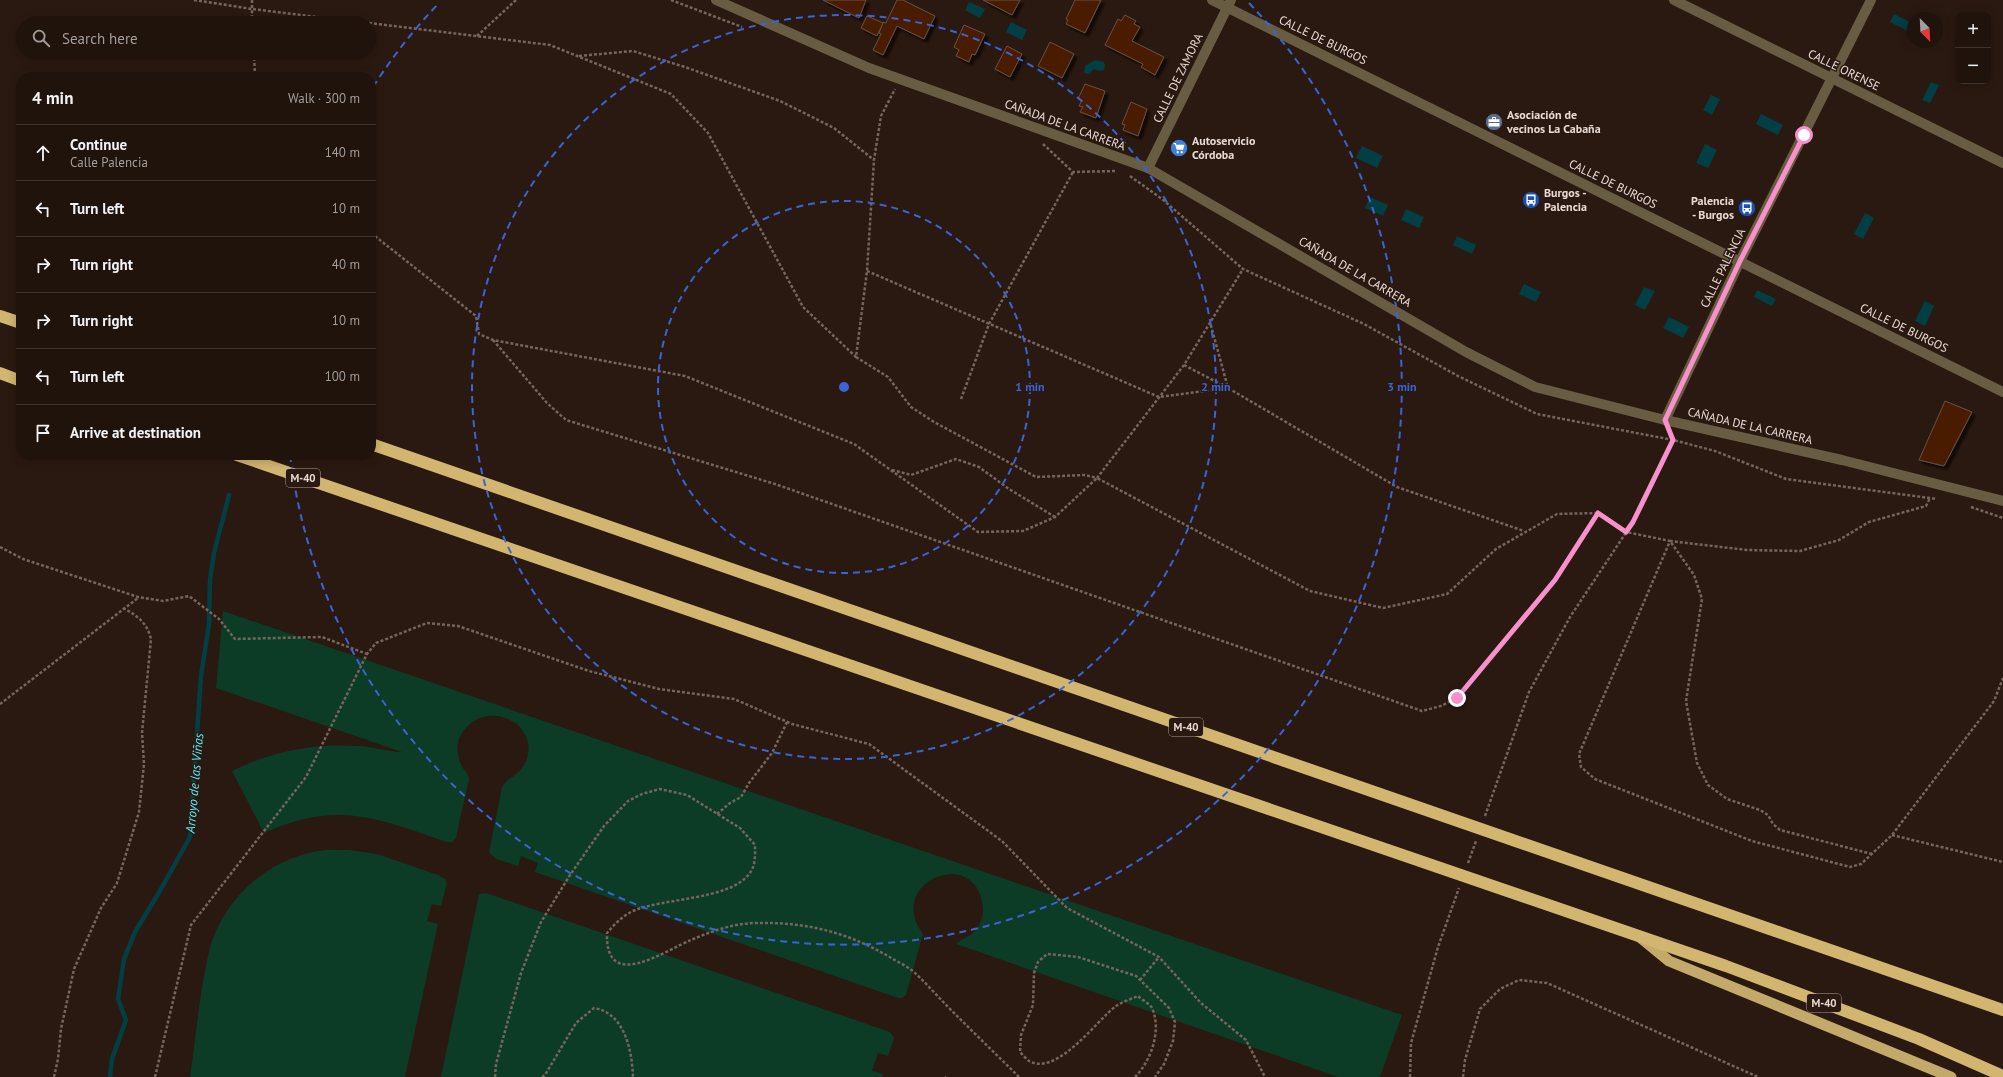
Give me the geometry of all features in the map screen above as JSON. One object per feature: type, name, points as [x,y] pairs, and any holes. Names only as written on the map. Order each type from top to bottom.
[{"type":"highway","points":[[0,316],[16,321]]},
{"type":"highway","points":[[0,373],[16,379]]},
{"type":"highway","name":"M-40","points":[[376,446],[2002,1010]]},
{"type":"highway","name":"M-40","points":[[252,460],[1726,966],[1919,1039],[2003,1076]]},
{"type":"highway","points":[[1641,938],[1669,961],[1951,1077]]},
{"type":"street","name":"CAÑADA DE LA CARRERA","points":[[716,0],[869,68],[1148,168],[1466,352],[1535,387],[1665,420],[1842,460],[2003,501]]},
{"type":"street","name":"CALLE DE BURGOS","points":[[1212,0],[1229,4],[2003,392]]},
{"type":"street","name":"CALLE ORENSE","points":[[1674,0],[2003,163]]},
{"type":"street","name":"CALLE PALENCIA","points":[[1665,420],[1740,261],[1871,0]]},
{"type":"street","name":"CALLE DE ZAMORA","points":[[1148,168],[1229,4]]},
{"type":"path","points":[[194,0],[309,16]]},
{"type":"path","points":[[252,0],[252,16]]},
{"type":"path","points":[[477,36],[516,0]]},
{"type":"path","points":[[376,24],[550,45],[671,94],[708,133],[803,307],[856,357],[888,377],[911,407],[934,422],[1036,477],[1085,475],[1097,478],[1310,591],[1383,608],[1447,594],[1496,549],[1557,514],[1598,513],[1626,532],[1670,541],[1747,550],[1800,551],[1839,540],[1869,522],[1926,506],[1930,498]]},
{"type":"path","points":[[578,56],[633,51],[685,67],[780,101],[834,128],[874,160]]},
{"type":"path","points":[[254,60],[255,72]]},
{"type":"path","points":[[856,357],[867,271],[874,160],[881,116],[896,87]]},
{"type":"path","points":[[961,399],[989,324],[1073,172]]},
{"type":"path","points":[[376,238],[476,316],[479,334],[493,340],[685,376],[854,444],[978,532],[1023,531],[1055,517],[1097,478],[1184,365],[1243,268]]},
{"type":"path","points":[[867,271],[1159,397],[1228,388]]},
{"type":"path","points":[[1210,322],[1228,388]]},
{"type":"path","points":[[493,340],[547,403],[566,420],[775,484],[1422,710],[1441,706],[1457,698],[1555,580],[1598,513]]},
{"type":"path","points":[[1184,365],[1228,388],[1397,487],[1524,532]]},
{"type":"path","points":[[1483,820],[1530,692],[1570,616],[1633,522],[1673,440],[1665,420]]},
{"type":"path","points":[[890,469],[911,475],[956,459],[979,467],[1009,489],[1055,517]]},
{"type":"path","points":[[1670,541],[1694,575],[1702,599],[1686,700],[1697,763],[1708,784],[1727,799],[1760,810],[1768,815],[1773,824],[1780,830],[1872,854]]},
{"type":"path","points":[[1670,541],[1579,754],[1581,767],[1595,780],[1752,841],[1850,867],[1861,864],[1892,835],[1994,701],[2003,678]]},
{"type":"path","points":[[0,547],[23,559],[138,597],[163,601],[190,596],[219,620],[235,639],[322,637],[367,654]]},
{"type":"path","points":[[0,704],[138,597]]},
{"type":"path","points":[[54,1077],[58,1059],[61,1029],[74,969],[101,908],[117,883],[140,812],[144,764],[142,733],[151,639],[148,627],[136,614],[123,608]]},
{"type":"path","points":[[155,1077],[191,925],[306,776],[367,654],[376,643],[427,623],[458,626],[589,671],[659,689],[734,699],[787,722],[869,744],[1002,841],[1067,908],[1159,957],[1201,1003],[1246,1040],[1265,1077]]},
{"type":"path","points":[[717,814],[730,803],[741,797],[749,782],[772,754],[787,722]]},
{"type":"path","points":[[495,1077],[496,1064],[520,973],[540,922],[604,826],[628,801],[642,794],[660,789],[687,795],[740,828],[755,845],[755,862],[749,875],[736,884],[719,892],[633,911],[618,921],[607,933],[608,952],[614,960],[624,965],[642,963],[656,958],[667,950],[722,928],[756,923],[789,923],[830,930],[879,951],[913,971],[1019,1077]]},
{"type":"path","points":[[1467,865],[1478,835]]},
{"type":"path","points":[[1892,835],[2003,862]]},
{"type":"path","points":[[1410,1077],[1411,1043],[1438,947],[1459,887]]},
{"type":"path","points":[[1136,1077],[1142,1070],[1152,1050],[1157,1025],[1152,1007],[1138,996],[1116,1006],[1081,1041],[1056,1059],[1040,1063],[1030,1061],[1020,1052],[1021,1035],[1033,1005],[1034,973],[1038,962],[1047,954],[1078,957],[1136,976],[1169,1008],[1175,1022],[1174,1041],[1164,1064],[1155,1077]]},
{"type":"path","points":[[1140,980],[1159,957]]},
{"type":"path","points":[[1463,1077],[1465,1060],[1480,1009],[1500,989],[1520,980],[1547,983],[1758,1077]]},
{"type":"path","points":[[542,1077],[576,1023],[594,1008],[603,1010],[616,1020],[629,1042],[633,1077]]},
{"type":"green space","points":[[223,611],[1402,1015],[1380,1077],[1338,1077],[956,944],[977,929],[981,922],[983,912],[981,898],[974,883],[962,876],[948,874],[934,878],[922,887],[915,900],[914,916],[923,934],[906,995],[902,998],[898,998],[535,872],[538,863],[521,856],[518,866],[496,859],[489,852],[502,787],[523,766],[526,761],[529,747],[525,734],[517,725],[506,718],[493,716],[480,718],[468,725],[459,739],[459,758],[461,765],[469,779],[456,838],[452,842],[447,842],[377,820],[356,816],[335,815],[313,817],[290,823],[264,833],[232,771],[246,764],[277,754],[292,750],[324,746],[363,746],[402,752],[216,688]]},
{"type":"green space","points":[[349,850],[377,854],[438,875],[445,879],[447,883],[441,906],[432,904],[427,921],[438,924],[405,1077],[190,1077],[200,1001],[208,956],[222,918],[247,887],[263,874],[280,864],[299,856],[318,851]]},
{"type":"green space","points":[[486,893],[890,1032],[894,1038],[888,1056],[878,1053],[872,1071],[883,1074],[882,1077],[441,1077],[479,894]]},
{"type":"water","points":[[969,2],[985,9],[980,18],[965,10]]},
{"type":"water","points":[[1894,14],[1907,20],[1907,30],[1890,22]]},
{"type":"water","points":[[1011,22],[1027,30],[1022,40],[1006,32]]},
{"type":"water","points":[[1095,60],[1104,62],[1104,70],[1100,71],[1094,69],[1089,74],[1084,73],[1085,66]]},
{"type":"water","points":[[1931,82],[1939,85],[1930,103],[1922,100]]},
{"type":"water","points":[[1711,95],[1720,99],[1712,115],[1703,110]]},
{"type":"water","points":[[1761,114],[1783,125],[1778,135],[1756,124]]},
{"type":"water","points":[[1705,144],[1717,150],[1708,168],[1696,163]]},
{"type":"water","points":[[1362,146],[1383,156],[1377,168],[1356,158]]},
{"type":"water","points":[[1370,197],[1388,205],[1383,216],[1365,208]]},
{"type":"water","points":[[1406,209],[1424,217],[1419,228],[1401,220]]},
{"type":"water","points":[[1865,213],[1874,218],[1863,239],[1854,234]]},
{"type":"water","points":[[1457,236],[1476,245],[1472,254],[1453,245]]},
{"type":"water","points":[[1524,284],[1541,292],[1536,302],[1519,294]]},
{"type":"water","points":[[1644,287],[1655,291],[1645,310],[1635,305]]},
{"type":"water","points":[[1757,290],[1776,299],[1772,306],[1754,297]]},
{"type":"water","points":[[1925,301],[1934,306],[1925,326],[1915,321]]},
{"type":"water","points":[[1669,317],[1689,327],[1683,338],[1663,328]]},
{"type":"building","points":[[823,0],[866,0],[859,18]]},
{"type":"building","points":[[897,0],[903,0],[935,16],[924,39],[897,26],[883,55],[873,50],[881,34],[879,33],[883,22],[886,23]]},
{"type":"building","points":[[983,0],[1020,0],[1012,15]]},
{"type":"building","points":[[1075,0],[1101,0],[1085,33],[1066,24],[1068,20],[1066,19]]},
{"type":"building","points":[[1125,15],[1136,21],[1134,24],[1140,27],[1132,41],[1164,57],[1155,75],[1141,67],[1143,64],[1105,45],[1118,19],[1121,21]]},
{"type":"building","points":[[867,16],[883,23],[877,36],[861,28]]},
{"type":"building","points":[[964,25],[985,34],[975,55],[972,54],[969,62],[956,56],[959,50],[954,47]]},
{"type":"building","points":[[1050,42],[1074,54],[1062,78],[1038,66]]},
{"type":"building","points":[[1007,46],[1022,54],[1010,77],[995,69]]},
{"type":"building","points":[[1085,84],[1105,91],[1096,118],[1080,112],[1083,107],[1079,106],[1082,100],[1078,99]]},
{"type":"building","points":[[1131,102],[1147,109],[1138,136],[1123,130],[1125,125],[1122,124]]},
{"type":"building","points":[[1945,401],[1972,412],[1944,466],[1919,460]]},
{"type":"waterway","name":"Arroyo de las Viñas","points":[[110,1077],[112,1059],[126,1020],[118,999],[124,959],[135,932],[190,837],[201,676],[209,624],[210,580],[214,553],[229,495]]},
{"type":"place","name":"Asociación de vecinos La Cabaña","points":[[1494,122]]},
{"type":"place","name":"Autoservicio Córdoba","points":[[1179,148]]},
{"type":"place","name":"Burgos - Palencia","points":[[1531,200]]},
{"type":"place","name":"Palencia - Burgos","points":[[1747,208]]},
{"type":"route","points":[[1457,698],[1555,580],[1598,513],[1626,532],[1633,522],[1673,440],[1665,420],[1740,261],[1804,135]]}]
